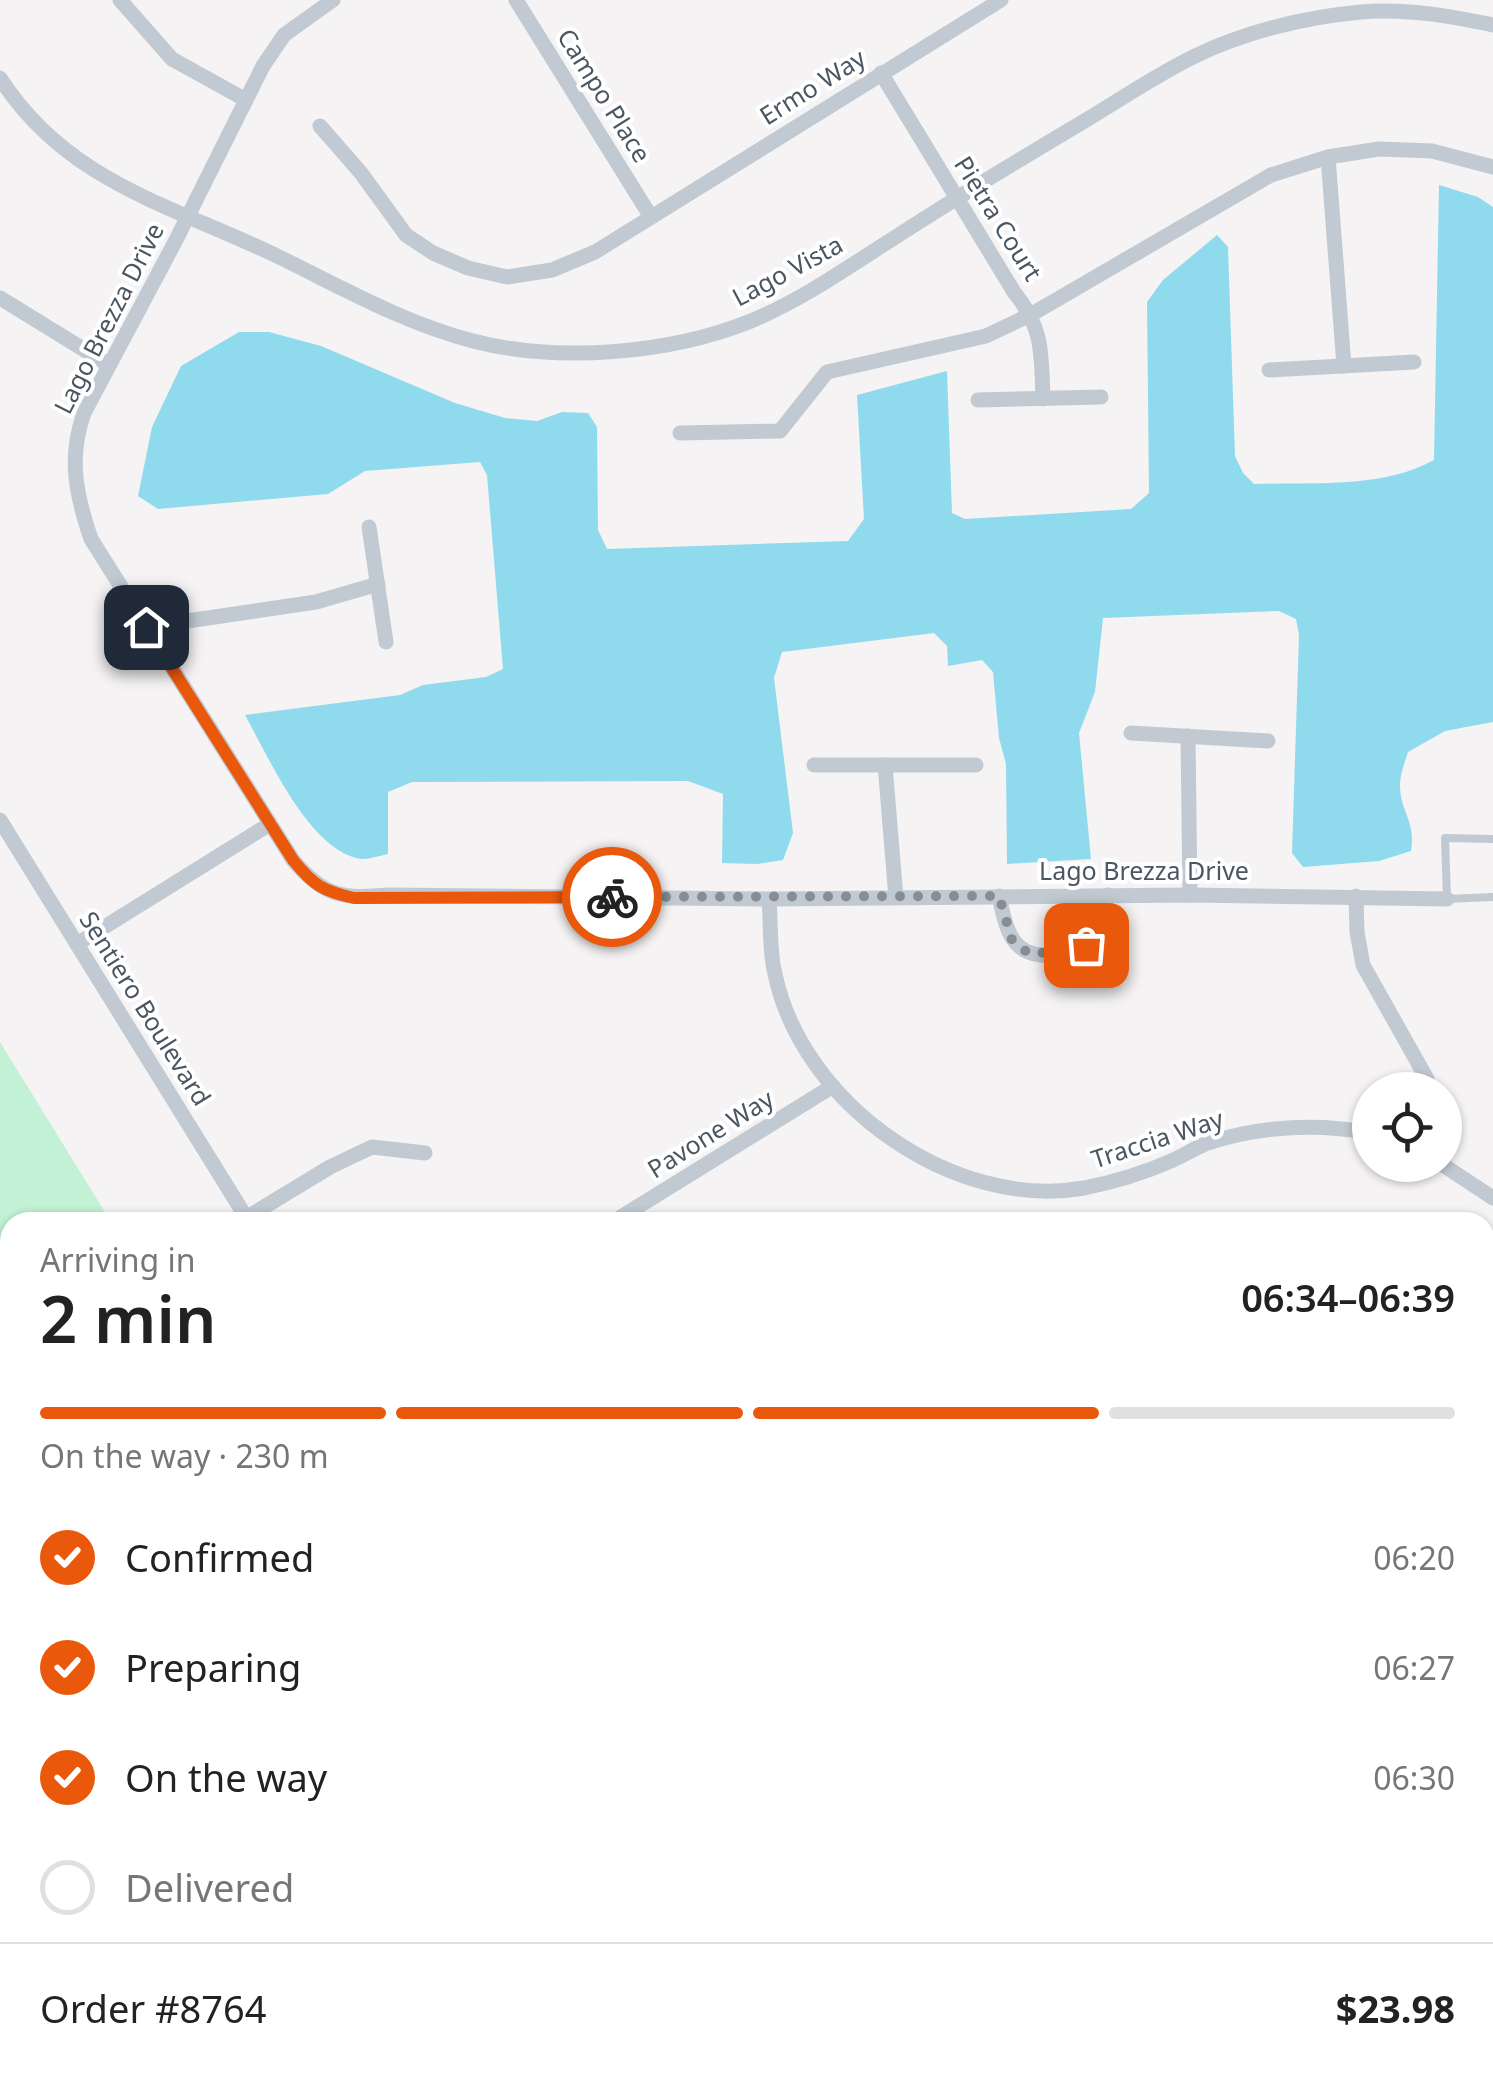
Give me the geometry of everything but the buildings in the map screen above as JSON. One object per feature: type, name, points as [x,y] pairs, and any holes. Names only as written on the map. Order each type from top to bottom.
[{"type":"street","points":[[120,0],[172,59],[246,100]]},
{"type":"street","name":"Lago Brezza Drive","points":[[333,0],[284,35],[246,100],[76,434],[73,468],[91,539],[310,881],[327,892],[354,898],[1190,894],[1447,899]]},
{"type":"street","name":"Campo Place","points":[[516,0],[651,217]]},
{"type":"street","name":"Ermo Way","points":[[320,126],[361,173],[406,235],[468,268],[507,276],[552,270],[595,252],[1001,0]]},
{"type":"street","name":"Lago Vista","points":[[0,78],[38,126],[78,160],[146,199],[408,319],[474,342],[554,352],[624,351],[688,341],[751,321],[811,290],[1194,56],[1248,36],[1364,11],[1442,15],[1493,25]]},
{"type":"street","name":"Pietra Court","points":[[881,73],[1014,292],[1032,314],[1041,347],[1043,398]]},
{"type":"street","points":[[680,433],[780,431],[827,372],[986,336],[1032,314],[1272,175],[1328,157],[1380,149],[1432,151],[1493,166]]},
{"type":"street","points":[[1328,157],[1344,366]]},
{"type":"street","points":[[0,298],[109,365]]},
{"type":"street","points":[[1269,370],[1414,362]]},
{"type":"street","points":[[978,400],[1101,397]]},
{"type":"street","points":[[370,528],[386,642]]},
{"type":"street","points":[[146,627],[316,602],[378,584]]},
{"type":"street","points":[[1130,733],[1268,741]]},
{"type":"street","points":[[1188,736],[1190,894]]},
{"type":"street","points":[[814,765],[976,765]]},
{"type":"street","points":[[885,765],[896,898]]},
{"type":"street","name":"Sentiero Boulevard","points":[[0,820],[243,1212]]},
{"type":"street","points":[[77,944],[270,824]]},
{"type":"street","points":[[999,896],[1012,940],[1028,953],[1053,954],[1072,952],[1099,935],[1108,894]]},
{"type":"street","points":[[1356,896],[1362,965],[1423,1072]]},
{"type":"street","name":"Traccia Way","points":[[769,899],[774,975],[794,1026],[817,1068],[849,1104],[887,1135],[934,1165],[982,1182],[1034,1192],[1083,1188],[1134,1175],[1205,1144],[1267,1130],[1313,1126],[1352,1131]]},
{"type":"street","name":"Pavone Way","points":[[629,1212],[833,1086]]},
{"type":"street","points":[[260,1212],[330,1167],[372,1148],[425,1153]]},
{"type":"street","points":[[1462,1177],[1493,1198]]},
{"type":"lane","points":[[1493,839],[1445,838],[1447,899],[1493,897]]},
{"type":"green space","points":[[0,1042],[105,1212],[0,1212]]},
{"type":"water","points":[[1439,185],[1478,197],[1493,207],[1493,722],[1445,731],[1408,752],[1400,785],[1411,831],[1411,851],[1379,861],[1303,867],[1292,853],[1299,635],[1296,619],[1279,611],[1103,618],[1095,692],[1079,733],[1091,859],[1007,864],[1006,764],[999,738],[993,672],[982,660],[948,666],[947,646],[934,633],[782,652],[774,678],[793,833],[783,860],[722,863],[723,794],[688,781],[412,782],[388,792],[388,854],[356,858],[338,850],[306,818],[245,715],[400,695],[423,685],[486,677],[503,669],[487,475],[480,462],[365,471],[328,494],[158,509],[138,496],[152,427],[181,366],[239,332],[269,332],[321,346],[455,403],[505,418],[537,421],[562,412],[588,413],[597,427],[598,530],[607,549],[848,541],[864,519],[857,395],[947,371],[952,513],[965,519],[1131,509],[1149,493],[1147,302],[1163,280],[1217,235],[1228,247],[1235,456],[1243,473],[1254,484],[1346,482],[1392,476],[1434,460]]},
{"type":"way so far","points":[[612,897],[999,896],[1012,940],[1028,953],[1072,952],[1086,945]]},
{"type":"route","points":[[146,627],[293,860],[310,881],[327,892],[354,898],[612,897]]}]
